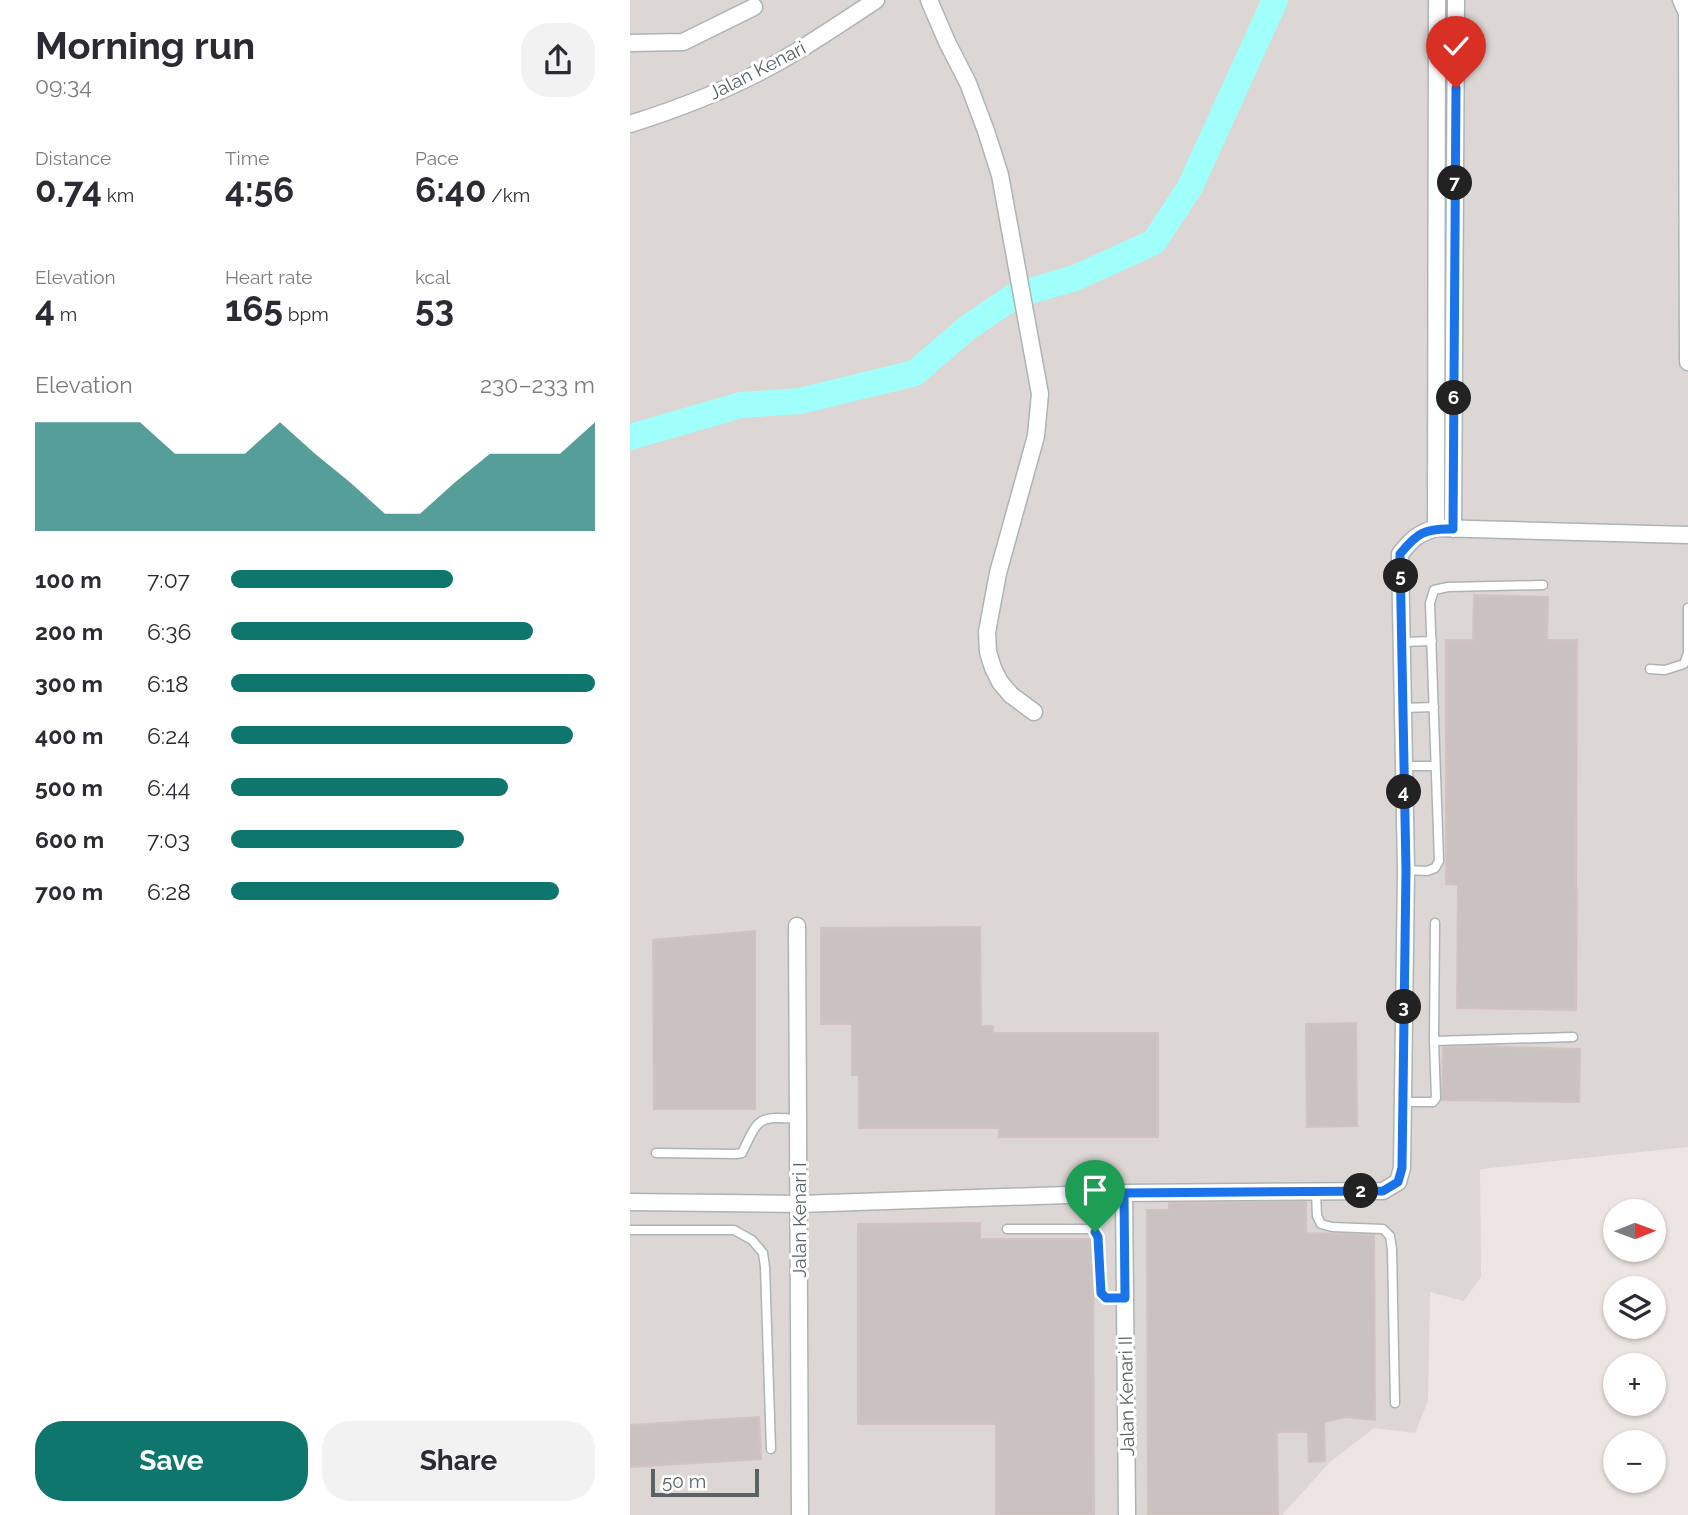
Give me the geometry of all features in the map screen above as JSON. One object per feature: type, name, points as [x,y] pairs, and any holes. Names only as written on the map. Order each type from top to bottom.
[{"type":"street","name":"Jalan Kenari","points":[[630,124],[727,88],[793,54],[876,0]]},
{"type":"street","points":[[929,0],[968,83],[1000,175],[1024,314],[1035,360],[1040,394],[1036,436],[998,573],[987,632],[988,652],[1000,682],[1011,695],[1034,712]]},
{"type":"street","points":[[1437,0],[1444,529]]},
{"type":"street","points":[[1444,529],[1456,0]]},
{"type":"street","points":[[1681,0],[1687,13],[1688,362]]},
{"type":"street","points":[[630,43],[683,42],[754,7]]},
{"type":"street","points":[[630,1202],[799,1204],[1124,1193],[1383,1191],[1398,1182],[1402,1168],[1406,870],[1400,554],[1423,532],[1444,529],[1688,535]]},
{"type":"street","name":"Jalan Kenari I","points":[[797,926],[800,1515]]},
{"type":"street","name":"Jalan Kenari II","points":[[1124,1193],[1127,1515]]},
{"type":"lane","points":[[1406,870],[1427,871],[1435,868],[1438,861],[1430,603],[1434,590],[1448,587],[1543,585]]},
{"type":"lane","points":[[1650,669],[1665,670],[1684,664],[1688,653],[1688,608]]},
{"type":"lane","points":[[1402,642],[1432,641]]},
{"type":"lane","points":[[1403,708],[1434,707]]},
{"type":"lane","points":[[1404,766],[1436,766]]},
{"type":"lane","points":[[1403,1102],[1433,1102],[1436,1098],[1435,923]]},
{"type":"lane","points":[[1434,1041],[1573,1037]]},
{"type":"lane","points":[[656,1153],[742,1153],[757,1125],[764,1118],[798,1119]]},
{"type":"lane","points":[[1316,1191],[1317,1216],[1321,1224],[1332,1227],[1383,1229],[1390,1236],[1395,1403]]},
{"type":"lane","points":[[1007,1229],[1088,1229],[1095,1232],[1098,1237],[1101,1293],[1106,1298],[1125,1298]]},
{"type":"lane","points":[[630,1230],[734,1230],[752,1240],[762,1253],[765,1267],[771,1449]]},
{"type":"shaded area","points":[[630,0],[1688,0],[1688,1147],[1480,1169],[1481,1277],[1464,1301],[1430,1292],[1428,1401],[1415,1433],[1374,1428],[1330,1462],[1283,1515],[630,1515]]},
{"type":"building","points":[[1474,595],[1548,597],[1547,640],[1577,640],[1576,1010],[1457,1008],[1458,885],[1446,884],[1446,640],[1473,640]]},
{"type":"building","points":[[980,927],[981,1026],[993,1026],[993,1033],[1158,1033],[1158,1137],[999,1137],[999,1128],[859,1128],[859,1075],[852,1075],[852,1024],[821,1024],[821,928]]},
{"type":"building","points":[[755,931],[755,1109],[654,1109],[653,940]]},
{"type":"building","points":[[1356,1023],[1357,1126],[1307,1127],[1306,1024]]},
{"type":"building","points":[[1443,1047],[1580,1049],[1579,1102],[1442,1100]]},
{"type":"building","points":[[1306,1202],[1306,1233],[1374,1235],[1375,1420],[1346,1417],[1324,1422],[1325,1461],[1309,1462],[1308,1432],[1277,1432],[1278,1515],[1148,1515],[1147,1210],[1169,1210],[1169,1203]]},
{"type":"building","points":[[980,1223],[980,1239],[1092,1239],[1094,1515],[996,1515],[996,1424],[858,1424],[858,1224]]},
{"type":"building","points":[[759,1417],[761,1459],[630,1467],[630,1425]]},
{"type":"waterway","points":[[630,437],[741,405],[800,401],[915,373],[967,328],[1016,295],[1075,278],[1154,242],[1190,187],[1275,0]]},
{"type":"route","points":[[1095,1232],[1098,1237],[1101,1293],[1106,1298],[1125,1298],[1124,1193],[1383,1191],[1398,1182],[1402,1168],[1406,870],[1400,554],[1423,532],[1436,528],[1453,529],[1456,88]]}]
